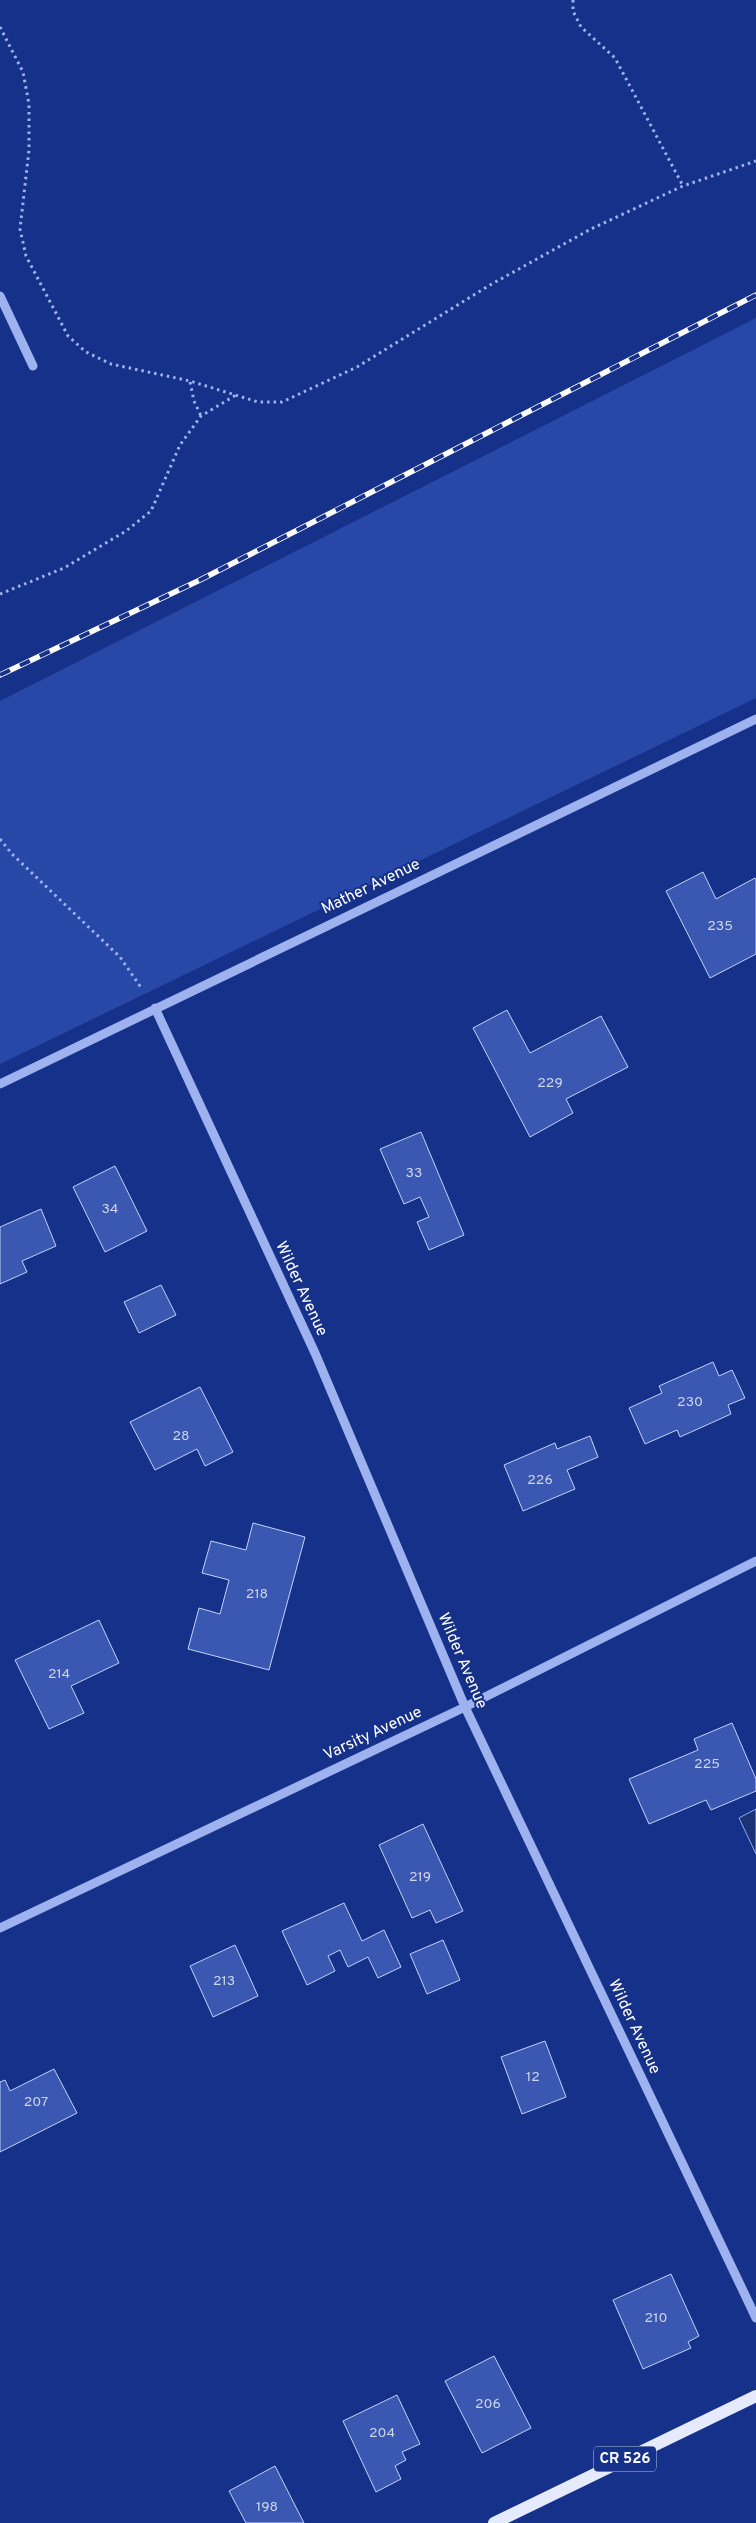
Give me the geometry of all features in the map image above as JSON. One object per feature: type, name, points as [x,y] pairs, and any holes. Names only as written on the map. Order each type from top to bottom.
[{"type":"main road","name":"CR 526","points":[[494,2523],[756,2396]]},
{"type":"street","points":[[0,296],[33,366]]},
{"type":"street","name":"Mather Avenue","points":[[0,1084],[756,719]]},
{"type":"street","name":"Wilder Avenue","points":[[155,1008],[315,1353],[465,1707],[756,2318]]},
{"type":"street","name":"Varsity Avenue","points":[[0,1928],[465,1707],[756,1561]]},
{"type":"path","points":[[573,0],[573,11],[582,27],[615,58],[683,186]]},
{"type":"path","points":[[0,27],[23,72],[29,104],[30,150],[20,229],[26,256],[68,336],[86,352],[111,364],[190,382],[258,402],[282,402],[357,367],[490,285],[590,229],[683,186],[756,161]]},
{"type":"path","points":[[190,382],[194,401],[201,416]]},
{"type":"path","points":[[0,594],[64,568],[126,531],[150,512],[180,446],[201,416],[237,395]]},
{"type":"path","points":[[0,839],[12,854],[120,957],[155,1008]]},
{"type":"shaded area","points":[[756,318],[756,698],[0,1064],[0,701]]},
{"type":"shaded area","points":[[756,1809],[756,1854],[739,1818]]},
{"type":"building","points":[[703,872],[716,899],[755,878],[756,880],[756,954],[710,978],[666,891]]},
{"type":"building","points":[[507,1010],[530,1053],[601,1016],[628,1067],[566,1099],[573,1113],[530,1137],[473,1028]]},
{"type":"building","points":[[421,1132],[464,1235],[429,1250],[417,1222],[429,1217],[420,1197],[404,1204],[380,1149]]},
{"type":"building","points":[[115,1166],[147,1231],[105,1252],[73,1187]]},
{"type":"building","points":[[41,1209],[56,1246],[22,1261],[27,1272],[0,1284],[0,1227]]},
{"type":"building","points":[[161,1285],[176,1315],[139,1333],[124,1302]]},
{"type":"building","points":[[713,1362],[719,1376],[732,1370],[745,1398],[728,1405],[731,1414],[680,1437],[677,1430],[645,1444],[629,1408],[662,1393],[659,1386]]},
{"type":"building","points":[[200,1387],[233,1452],[205,1466],[197,1449],[155,1470],[130,1422]]},
{"type":"building","points":[[590,1436],[598,1457],[567,1470],[575,1489],[523,1511],[504,1465],[555,1443],[557,1449]]},
{"type":"building","points":[[253,1523],[305,1537],[269,1670],[188,1649],[199,1608],[220,1614],[229,1580],[202,1573],[211,1541],[246,1550]]},
{"type":"building","points":[[99,1620],[119,1663],[71,1686],[84,1713],[49,1729],[15,1660]]},
{"type":"building","points":[[732,1723],[756,1779],[756,1791],[711,1810],[706,1800],[649,1824],[629,1779],[698,1750],[694,1739]]},
{"type":"building","points":[[423,1824],[463,1911],[436,1923],[430,1910],[412,1918],[379,1845]]},
{"type":"building","points":[[344,1903],[362,1941],[384,1930],[401,1967],[378,1978],[368,1957],[348,1967],[340,1950],[328,1956],[335,1971],[307,1985],[282,1931]]},
{"type":"building","points":[[443,1940],[460,1980],[427,1994],[410,1954]]},
{"type":"building","points":[[235,1945],[258,1996],[213,2017],[190,1966]]},
{"type":"building","points":[[545,2041],[566,2097],[522,2114],[501,2057]]},
{"type":"building","points":[[54,2069],[77,2113],[0,2152],[0,2082],[5,2080],[10,2091]]},
{"type":"building","points":[[671,2274],[699,2336],[688,2342],[691,2348],[643,2369],[613,2300]]},
{"type":"building","points":[[494,2356],[531,2428],[482,2453],[445,2381]]},
{"type":"building","points":[[397,2395],[420,2444],[402,2452],[406,2460],[395,2466],[401,2479],[376,2492],[343,2421]]},
{"type":"building","points":[[275,2466],[304,2523],[246,2523],[229,2491]]},
{"type":"railway","points":[[0,675],[200,580],[756,295]]}]
